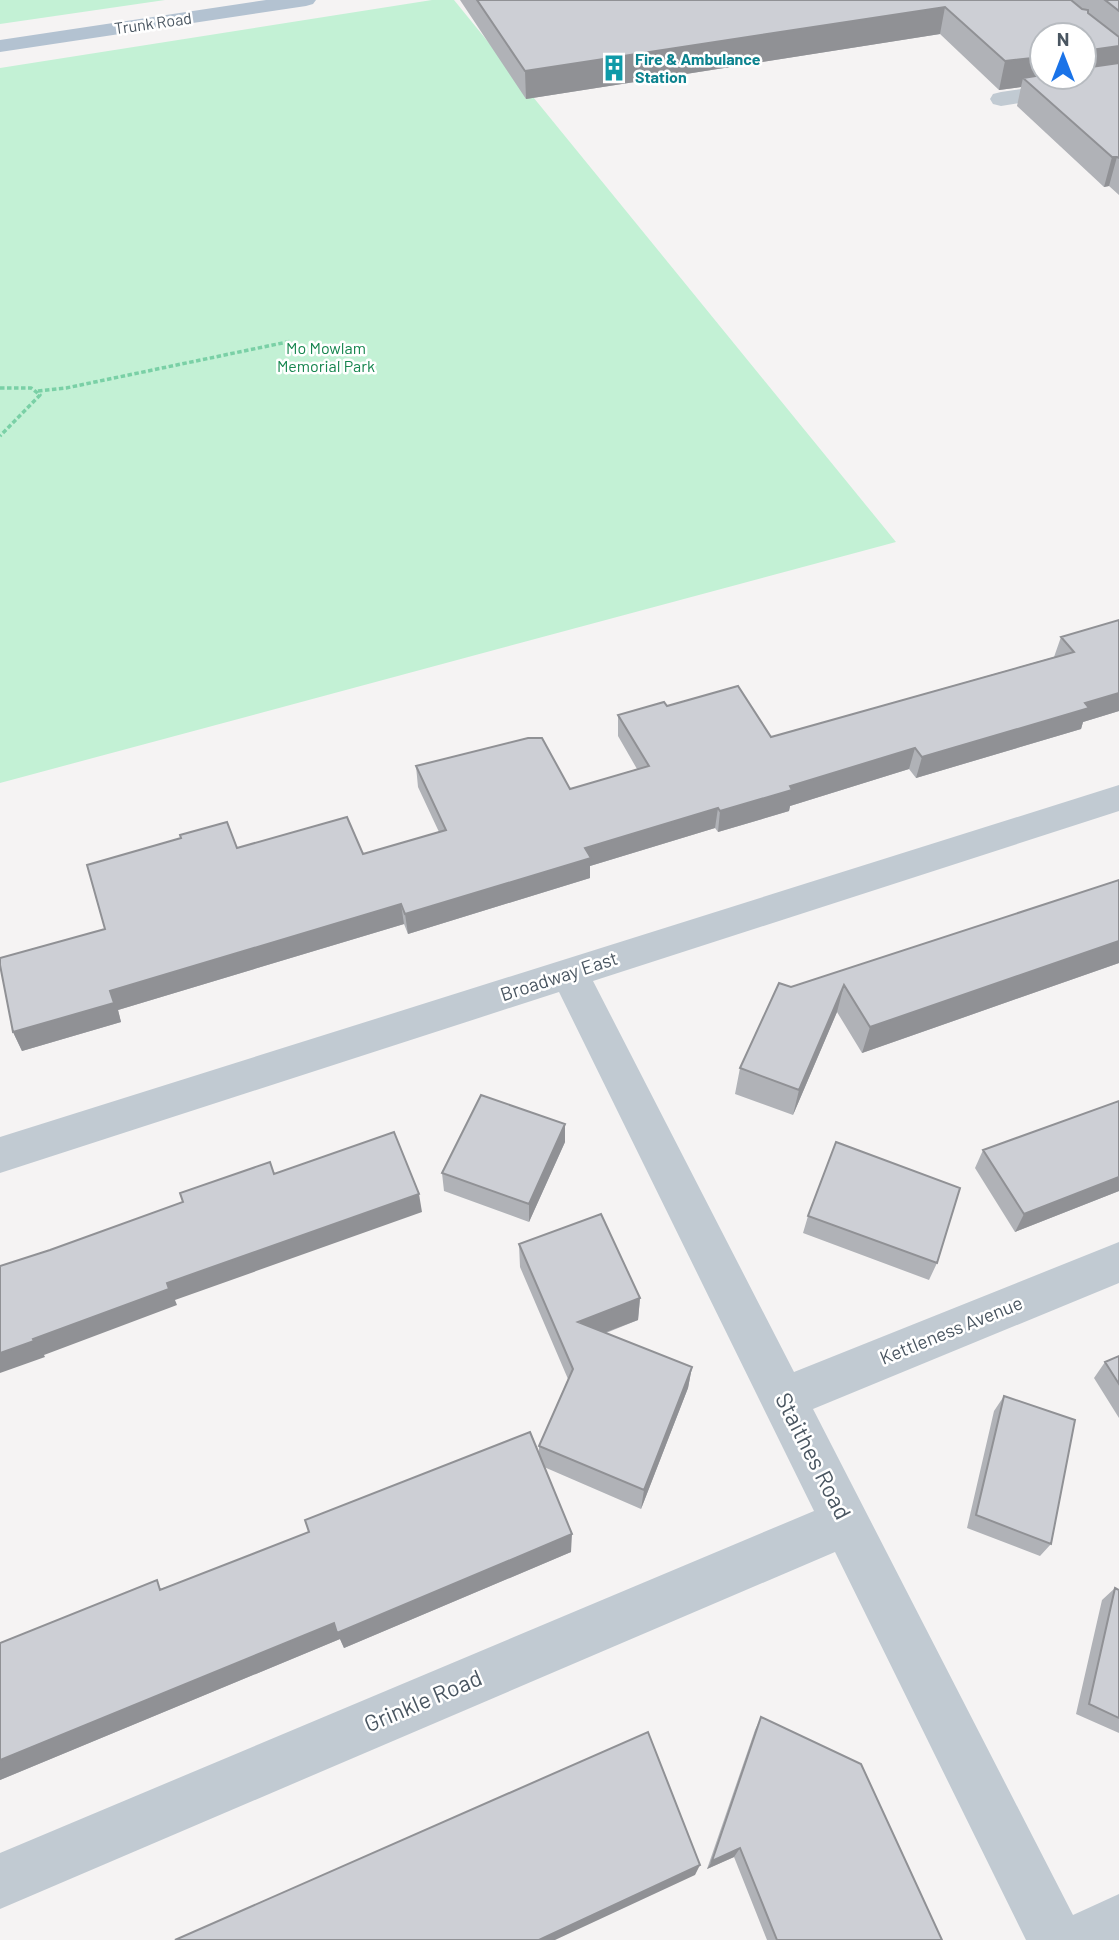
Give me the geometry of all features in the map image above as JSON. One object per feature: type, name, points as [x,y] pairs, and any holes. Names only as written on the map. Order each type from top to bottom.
[{"type":"main road","name":"Trunk Road","points":[[0,46],[306,0]]},
{"type":"street","points":[[1001,99],[1119,81]]},
{"type":"street","name":"Broadway East","points":[[0,1155],[1119,798]]},
{"type":"street","name":"Staithes Road","points":[[569,973],[1056,1940]]},
{"type":"street","name":"Kettleness Avenue","points":[[784,1398],[1119,1262]]},
{"type":"street","name":"Grinkle Road","points":[[0,1881],[846,1522]]},
{"type":"street","points":[[1083,1940],[1119,1922]]},
{"type":"path","points":[[0,388],[22,387],[37,391],[66,388],[292,341]]},
{"type":"path","points":[[0,436],[36,402],[40,395],[37,391]]},
{"type":"green space","points":[[0,0],[165,0],[0,24]]},
{"type":"green space","name":"Mo Mowlam Memorial Park","points":[[432,0],[454,0],[896,542],[0,783],[0,68]]},
{"type":"building","points":[[477,0],[1071,0],[1082,9],[1088,10],[1088,13],[1119,37],[1119,46],[1098,49],[1098,21],[1028,21],[1028,59],[1005,61],[945,7],[525,71]]},
{"type":"building","points":[[1105,0],[1119,0],[1119,11]]},
{"type":"building","points":[[1119,63],[1119,158],[1112,157],[1038,91],[1098,91],[1098,66]]},
{"type":"building","points":[[1119,620],[1119,693],[1085,703],[1089,708],[922,757],[915,748],[790,786],[792,790],[720,811],[718,808],[585,848],[591,858],[405,914],[401,904],[110,991],[114,1003],[13,1032],[0,958],[105,929],[87,865],[227,822],[237,848],[347,817],[363,854],[446,830],[416,766],[528,738],[542,738],[570,789],[649,766],[618,715],[664,702],[667,706],[738,686],[771,737],[1074,652],[1061,637]]},
{"type":"building","points":[[1119,880],[1119,941],[870,1027],[844,985],[799,1090],[740,1068],[779,983],[791,987]]},
{"type":"building","points":[[481,1095],[565,1124],[529,1204],[442,1173]]},
{"type":"building","points":[[1119,1101],[1119,1177],[1024,1214],[983,1150]]},
{"type":"building","points":[[394,1132],[419,1194],[167,1283],[169,1289],[0,1353],[0,1266],[183,1202],[180,1193],[270,1162],[274,1174]]},
{"type":"building","points":[[836,1142],[960,1188],[937,1263],[808,1216]]},
{"type":"building","points":[[601,1214],[640,1298],[578,1322],[692,1367],[644,1490],[539,1446],[573,1369],[519,1244]]},
{"type":"building","points":[[1119,1356],[1119,1384],[1105,1362]]},
{"type":"building","points":[[1004,1396],[1075,1420],[1051,1544],[976,1515]]},
{"type":"building","points":[[530,1432],[572,1534],[337,1633],[334,1623],[0,1760],[0,1643],[157,1580],[160,1590],[309,1532],[305,1520]]},
{"type":"building","points":[[1115,1588],[1119,1590],[1119,1718],[1089,1704]]},
{"type":"building","points":[[761,1717],[861,1764],[942,1940],[777,1940],[740,1848],[712,1861]]},
{"type":"building","points":[[648,1732],[700,1865],[539,1940],[175,1940]]},
{"type":"place","name":"Fire & Ambulance Station","points":[[614,68]]}]
